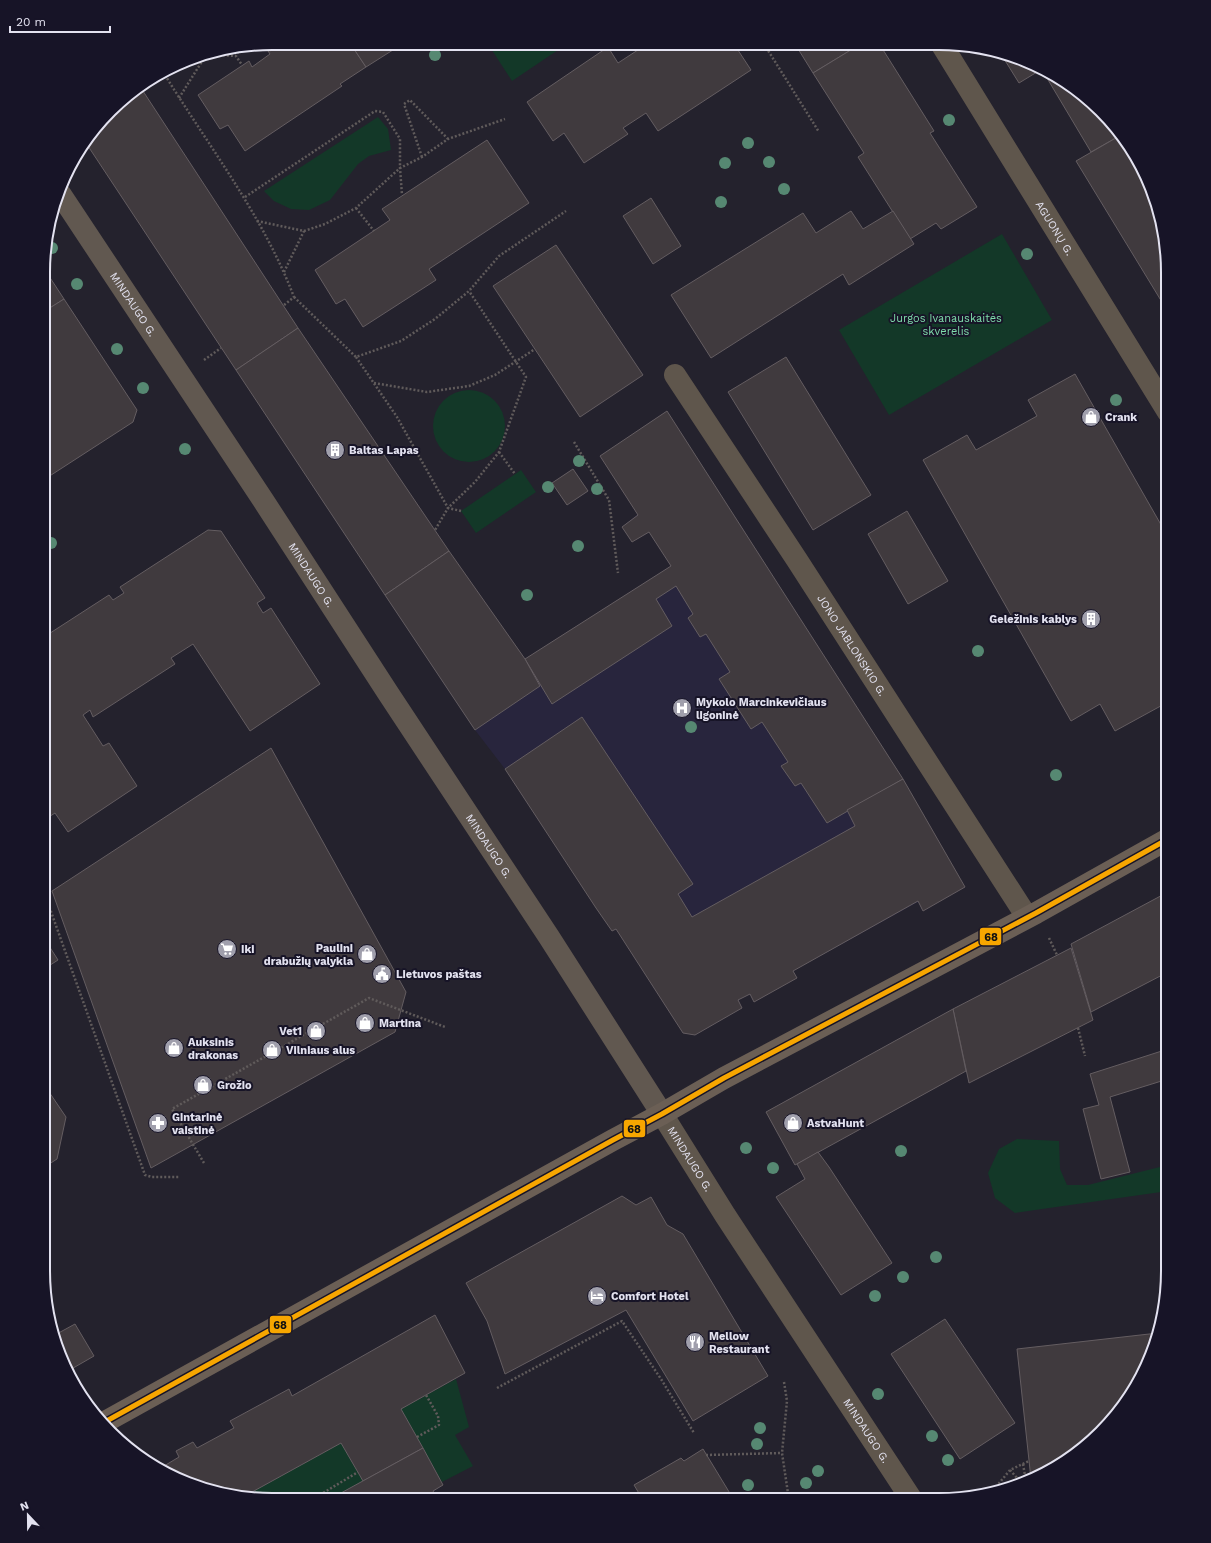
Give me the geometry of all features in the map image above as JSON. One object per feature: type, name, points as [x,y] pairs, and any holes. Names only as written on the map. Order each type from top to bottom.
[{"type":"main road","name":"MINDAUGO G.","points":[[63,198],[263,500],[383,687],[550,937],[662,1114]]},
{"type":"main road","points":[[108,1420],[662,1114],[724,1078],[1027,918],[1161,843]]},
{"type":"street","name":"AGUONŲ G.","points":[[945,50],[1161,401]]},
{"type":"street","name":"JONO JABLONSKIO G.","points":[[675,375],[802,566],[1027,918]]},
{"type":"street","name":"MINDAUGO G.","points":[[662,1114],[725,1215],[907,1493]]},
{"type":"path","points":[[768,50],[819,132]]},
{"type":"path","points":[[225,55],[236,56]]},
{"type":"path","points":[[236,56],[242,65]]},
{"type":"path","points":[[179,98],[200,62]]},
{"type":"path","points":[[166,77],[245,197],[284,272],[294,297],[356,357],[397,417],[448,508],[461,511]]},
{"type":"path","points":[[422,157],[404,104],[410,100],[448,139]]},
{"type":"path","points":[[245,197],[375,111],[383,112],[400,139],[402,195]]},
{"type":"path","points":[[257,221],[304,231],[325,224],[356,208],[400,168],[422,157],[448,139],[505,119]]},
{"type":"path","points":[[356,208],[374,231]]},
{"type":"path","points":[[356,357],[401,341],[435,319],[469,291],[499,256],[566,211]]},
{"type":"path","points":[[284,272],[304,231]]},
{"type":"path","points":[[435,530],[448,508],[475,482],[500,452],[526,377],[517,361],[469,291]]},
{"type":"path","points":[[283,306],[294,297]]},
{"type":"path","points":[[374,383],[427,392],[469,386],[495,375],[535,349]]},
{"type":"path","points":[[574,442],[609,500],[618,573]]},
{"type":"path","points":[[500,452],[515,474]]},
{"type":"path","points":[[50,909],[146,1175],[152,1177],[178,1177]]},
{"type":"path","points":[[204,1163],[172,1109],[179,1105],[370,998],[445,1027]]},
{"type":"path","points":[[1078,1028],[1084,1056]]},
{"type":"path","points":[[497,1388],[622,1322],[661,1379],[694,1433]]},
{"type":"path","points":[[784,1382],[787,1401],[782,1453],[787,1493]]},
{"type":"path","points":[[417,1437],[439,1425],[438,1416],[426,1395]]},
{"type":"path","points":[[706,1455],[782,1453]]},
{"type":"path","points":[[998,1484],[1010,1470],[1029,1461]]},
{"type":"path","points":[[1023,1464],[1025,1476]]},
{"type":"path","points":[[1010,1470],[1017,1478]]},
{"type":"path","points":[[324,1493],[358,1472]]},
{"type":"shaded area","name":"Mykolo Marcinkevičiaus ligoninė","points":[[667,411],[965,887],[923,911],[918,902],[793,971],[797,978],[754,1002],[750,994],[738,1000],[742,1008],[695,1035],[683,1033],[616,929],[612,931],[505,769],[475,730],[540,686],[525,659],[671,566],[649,532],[632,542],[622,527],[638,514],[600,456]]},
{"type":"green space","points":[[492,50],[558,50],[512,81]]},
{"type":"green space","points":[[378,117],[388,129],[391,150],[369,156],[358,164],[330,200],[309,210],[291,209],[274,201],[264,191]]},
{"type":"green space","name":"Jurgos Ivanauskaitės skverelis","points":[[1002,234],[1052,320],[889,415],[839,330]]},
{"type":"green space","points":[[462,390],[476,390],[483,392],[495,400],[503,412],[505,426],[503,440],[495,452],[483,460],[476,462],[462,462],[455,460],[443,452],[435,440],[433,433],[433,419],[435,412],[443,400],[455,392]]},
{"type":"green space","points":[[521,470],[536,492],[476,533],[461,511]]},
{"type":"green space","points":[[1017,1139],[1059,1141],[1060,1169],[1067,1185],[1088,1185],[1161,1167],[1161,1192],[1015,1213],[995,1198],[988,1173],[999,1149]]},
{"type":"green space","points":[[456,1379],[469,1427],[455,1435],[473,1466],[442,1482],[401,1409]]},
{"type":"green space","points":[[341,1443],[363,1481],[341,1493],[252,1492]]},
{"type":"building","points":[[355,50],[366,67],[340,84],[342,86],[245,151],[228,125],[220,129],[198,95],[249,61],[252,67],[270,54],[268,51]]},
{"type":"building","points":[[355,50],[393,50],[366,67]]},
{"type":"building","points":[[604,50],[610,50],[618,63],[638,50],[738,50],[751,70],[658,131],[646,113],[623,128],[628,134],[584,163],[564,133],[553,141],[527,102]]},
{"type":"building","points":[[799,50],[851,50],[813,73]]},
{"type":"building","points":[[851,50],[883,50],[934,131],[930,133],[977,207],[941,229],[936,223],[910,239],[858,157],[864,153],[813,73]]},
{"type":"building","points":[[1005,61],[1036,73],[1019,83]]},
{"type":"building","points":[[1047,79],[1062,87],[1085,105],[1096,115],[1116,138],[1091,152]]},
{"type":"building","points":[[143,91],[298,328],[236,370],[89,147],[115,115]]},
{"type":"building","points":[[1116,138],[1124,149],[1144,187],[1157,229],[1161,258],[1161,301],[1076,161]]},
{"type":"building","points":[[487,140],[529,203],[429,269],[436,280],[363,327],[345,299],[336,304],[315,270],[390,220],[382,209]]},
{"type":"building","points":[[651,198],[681,246],[653,264],[623,216]]},
{"type":"building","points":[[851,211],[863,229],[893,211],[914,244],[849,285],[843,274],[711,358],[671,295],[803,213],[816,233]]},
{"type":"building","points":[[556,245],[643,375],[580,417],[493,286]]},
{"type":"building","points":[[50,278],[64,299],[50,308]]},
{"type":"building","points":[[64,299],[137,410],[133,422],[50,476],[50,308]]},
{"type":"building","name":"Baltas Lapas","points":[[298,328],[449,551],[385,595],[236,370]]},
{"type":"building","points":[[786,357],[871,495],[813,530],[728,392]]},
{"type":"building","name":"Geležinis kablys","points":[[1075,374],[1161,525],[1161,706],[1115,731],[1100,704],[1071,721],[923,460],[967,435],[976,450],[1037,416],[1028,400]]},
{"type":"building","points":[[667,411],[903,779],[827,823],[801,783],[795,786],[781,766],[788,762],[762,722],[751,729],[719,679],[730,672],[706,634],[700,637],[688,618],[693,614],[676,586],[656,599],[672,626],[552,704],[525,659],[671,566],[649,532],[632,542],[622,527],[638,515],[600,456]]},
{"type":"building","points":[[573,469],[588,491],[567,505],[552,483]]},
{"type":"building","points":[[907,511],[948,581],[908,604],[868,534]]},
{"type":"building","points":[[208,530],[221,531],[265,598],[257,603],[263,613],[271,608],[320,684],[250,731],[193,644],[171,658],[175,664],[93,717],[90,710],[83,715],[103,746],[109,743],[137,786],[68,832],[55,813],[50,816],[50,633],[109,595],[113,600],[124,593],[120,587]]},
{"type":"building","points":[[449,551],[525,659],[540,686],[475,730],[385,595]]},
{"type":"building","points":[[582,717],[693,884],[678,894],[692,917],[855,826],[847,810],[903,779],[965,887],[923,911],[918,901],[793,971],[797,978],[754,1002],[750,994],[738,1000],[742,1008],[695,1035],[683,1033],[616,929],[612,931],[596,908],[505,769]]},
{"type":"building","name":"Iki","points":[[271,748],[406,992],[395,1032],[151,1168],[52,891]]},
{"type":"building","points":[[1161,896],[1161,976],[1091,1012],[1071,944]]},
{"type":"building","points":[[50,947],[58,960],[50,965]]},
{"type":"building","points":[[1071,948],[1093,1020],[969,1083],[953,1009]]},
{"type":"building","points":[[953,1009],[966,1071],[795,1165],[766,1112]]},
{"type":"building","points":[[1161,1051],[1161,1081],[1110,1097],[1130,1172],[1101,1179],[1083,1109],[1099,1105],[1090,1074]]},
{"type":"building","points":[[50,1093],[66,1117],[57,1159],[50,1164]]},
{"type":"building","points":[[818,1152],[892,1263],[841,1295],[776,1197],[805,1179],[797,1164]]},
{"type":"building","name":"Comfort Hotel","points":[[622,1196],[636,1205],[651,1197],[667,1225],[683,1234],[768,1376],[693,1421],[626,1310],[505,1374],[487,1321],[466,1283]]},
{"type":"building","points":[[435,1315],[465,1373],[401,1409],[423,1448],[363,1481],[341,1443],[252,1492],[229,1489],[201,1481],[165,1465],[179,1457],[176,1451],[193,1442],[197,1448],[234,1428],[230,1421],[289,1389],[292,1396]]},
{"type":"building","points":[[945,1319],[1015,1423],[960,1459],[891,1354]]},
{"type":"building","points":[[75,1324],[94,1356],[73,1368],[59,1333]]},
{"type":"building","points":[[1151,1334],[1144,1356],[1131,1382],[1124,1394],[1106,1417],[1085,1438],[1062,1456],[1030,1473],[1017,1349]]},
{"type":"building","points":[[423,1448],[443,1485],[433,1491],[434,1493],[341,1493]]},
{"type":"building","points":[[703,1449],[730,1493],[639,1493],[634,1485],[681,1458],[684,1461]]},
{"type":"transit line","name":"68","points":[[108,1420],[662,1114],[724,1078],[1036,913],[1161,843]]},
{"type":"place","name":"Crank","points":[[1091,417]]},
{"type":"place","name":"Baltas Lapas","points":[[335,450]]},
{"type":"place","name":"Geležinis kablys","points":[[1091,619]]},
{"type":"place","name":"Mykolo Marcinkevičiaus ligoninė","points":[[682,708]]},
{"type":"place","name":"Iki","points":[[227,949]]},
{"type":"place","name":"Paulini drabužių valykla","points":[[367,954]]},
{"type":"place","name":"Lietuvos paštas","points":[[382,974]]},
{"type":"place","name":"Martina","points":[[365,1023]]},
{"type":"place","name":"Vet1","points":[[316,1031]]},
{"type":"place","name":"Auksinis drakonas","points":[[174,1048]]},
{"type":"place","name":"Vilniaus alus","points":[[272,1050]]},
{"type":"place","name":"Grožio","points":[[203,1085]]},
{"type":"place","name":"Gintarinė vaistinė","points":[[158,1123]]},
{"type":"place","name":"AstvaHunt","points":[[793,1123]]},
{"type":"place","name":"Comfort Hotel","points":[[597,1296]]},
{"type":"place","name":"Mellow Restaurant","points":[[695,1342]]}]
